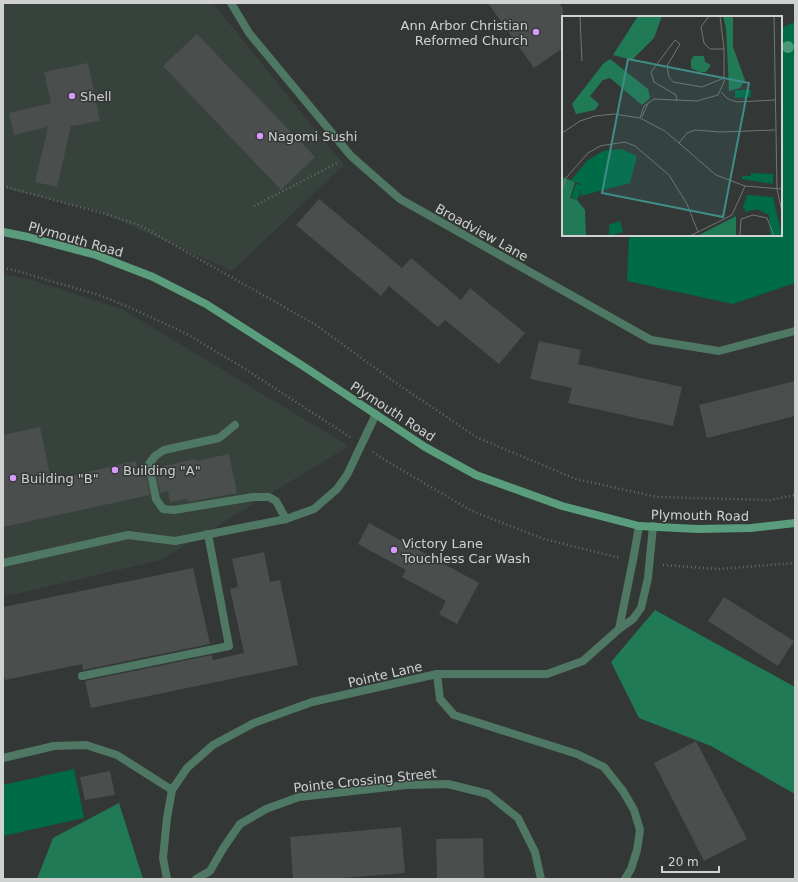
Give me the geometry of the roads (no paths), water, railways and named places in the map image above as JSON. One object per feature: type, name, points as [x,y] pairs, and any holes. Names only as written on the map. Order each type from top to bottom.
[{"type":"main road","name":"Plymouth Road","points":[[3,232],[96,255],[153,277],[206,304],[425,447],[476,475],[562,506],[639,526],[697,529],[743,528],[795,523]]},
{"type":"street","name":"Broadview Lane","points":[[231,3],[249,32],[350,156],[400,199],[651,340],[719,351],[795,331]]},
{"type":"street","points":[[3,563],[128,535],[175,541],[286,519],[314,509],[337,489],[347,475],[376,414]]},
{"type":"street","points":[[235,425],[219,438],[164,450],[155,456],[149,464],[156,499],[163,509],[174,510],[253,497],[269,497],[276,501],[286,519]]},
{"type":"street","points":[[619,629],[639,526]]},
{"type":"street","name":"Pointe Lane","points":[[167,879],[163,858],[167,818],[172,790],[186,768],[213,745],[254,723],[312,702],[437,674],[547,674],[582,660],[632,619],[641,608],[648,578],[653,526]]},
{"type":"street","points":[[82,676],[229,646],[208,534]]},
{"type":"street","points":[[437,674],[440,698],[454,715],[577,754],[604,767],[623,790],[634,810],[640,830],[637,850],[631,869],[624,879]]},
{"type":"street","points":[[3,758],[54,746],[86,745],[117,755],[172,790]]},
{"type":"street","name":"Pointe Crossing Street","points":[[196,879],[210,871],[240,824],[266,809],[299,797],[407,785],[448,784],[488,794],[518,818],[535,852],[541,879]]},
{"type":"place","name":"Ann Arbor Christian Reformed Church","points":[[536,32]]},
{"type":"place","name":"Shell","points":[[72,96]]},
{"type":"place","name":"Nagomi Sushi","points":[[260,136]]},
{"type":"place","name":"Building \"A\"","points":[[115,470]]},
{"type":"place","name":"Building \"B\"","points":[[13,478]]},
{"type":"place","name":"Victory Lane Touchless Car Wash","points":[[394,550]]}]
